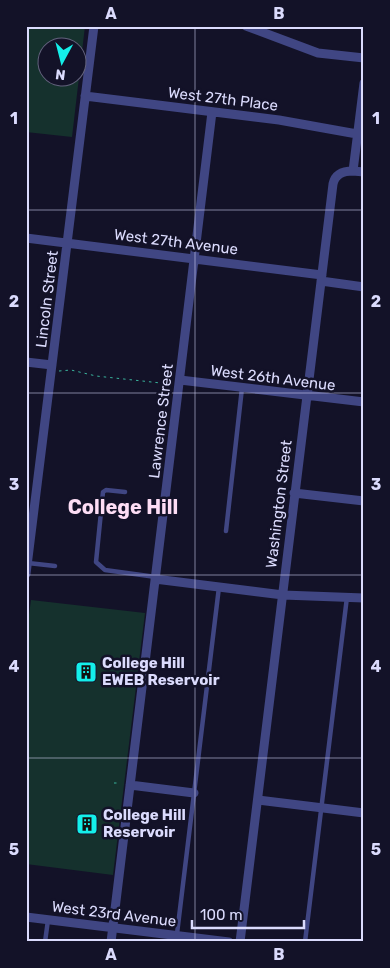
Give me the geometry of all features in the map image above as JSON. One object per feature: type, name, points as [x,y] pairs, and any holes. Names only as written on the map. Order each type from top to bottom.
[{"type":"street","name":"Lincoln Street","points":[[26,574],[94,26]]},
{"type":"street","points":[[246,26],[318,53],[364,58]]},
{"type":"street","points":[[364,84],[353,171],[364,172]]},
{"type":"street","name":"West 27th Place","points":[[85,96],[279,120],[357,134]]},
{"type":"street","name":"Lawrence Street","points":[[111,942],[212,112]]},
{"type":"street","name":"Washington Street","points":[[240,942],[333,181],[340,173],[353,171]]},
{"type":"street","name":"West 27th Avenue","points":[[26,238],[195,258],[321,278],[364,287]]},
{"type":"street","points":[[26,362],[52,367]]},
{"type":"street","name":"West 26th Avenue","points":[[180,380],[364,402]]},
{"type":"street","points":[[294,493],[364,501]]},
{"type":"street","points":[[156,578],[282,595],[364,598]]},
{"type":"street","points":[[130,785],[194,793]]},
{"type":"street","points":[[258,800],[364,813]]},
{"type":"street","name":"West 23rd Avenue","points":[[26,917],[112,928],[176,939],[229,942]]},
{"type":"lane","points":[[226,531],[242,388]]},
{"type":"lane","points":[[124,492],[106,490],[103,493],[96,562],[105,570],[156,578]]},
{"type":"lane","points":[[28,563],[55,566]]},
{"type":"lane","points":[[176,939],[219,587]]},
{"type":"lane","points":[[305,942],[347,597]]},
{"type":"lane","points":[[45,942],[48,920]]},
{"type":"path","points":[[52,367],[96,376],[170,384]]},
{"type":"path","points":[[114,783],[118,784]]},
{"type":"green space","points":[[26,26],[85,26],[84,38],[38,38],[38,88],[78,88],[72,137],[26,132]]},
{"type":"green space","points":[[31,600],[145,613],[113,875],[26,864],[26,636]]},
{"type":"place","name":"College Hill EWEB Reservoir","points":[[86,672]]},
{"type":"place","name":"College Hill Reservoir","points":[[87,824]]},
{"type":"district","name":"College Hill","points":[[123,507]]}]
